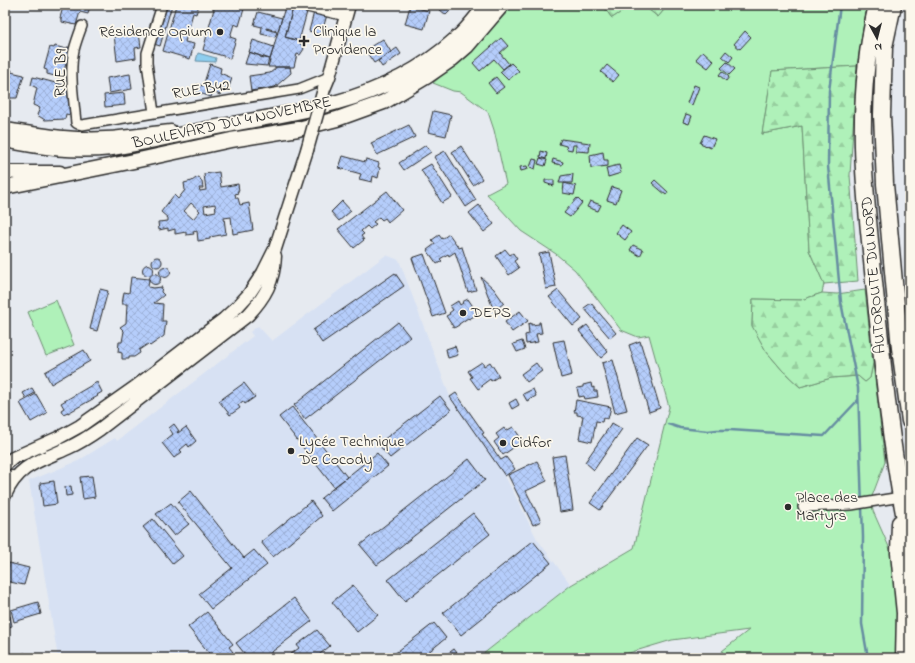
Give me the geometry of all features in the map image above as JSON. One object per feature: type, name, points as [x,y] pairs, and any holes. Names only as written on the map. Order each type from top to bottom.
[{"type":"highway","name":"AUTOROUTE DU NORD","points":[[877,5],[869,45],[865,77],[863,113],[865,187],[882,361],[901,500],[910,544]]},
{"type":"highway","name":"AUTOROUTE DU NORD","points":[[893,5],[884,46],[882,115],[885,184],[900,348],[910,421]]},
{"type":"highway","points":[[900,348],[910,378]]},
{"type":"highway","points":[[901,500],[899,553],[905,613],[904,658]]},
{"type":"main road","name":"BOULEVARD DU 4 NOVEMBRE","points":[[5,140],[31,146],[74,150],[112,148],[335,103],[370,91],[400,78],[420,67],[458,38],[486,5]]},
{"type":"main road","name":"BOULEVARD DU 4 NOVEMBRE","points":[[5,187],[231,140],[298,129],[337,119],[384,102],[426,77],[452,59],[467,46],[502,5]]},
{"type":"main road","points":[[131,145],[134,161]]},
{"type":"street","points":[[154,113],[147,63],[148,53],[162,5]]},
{"type":"street","points":[[5,495],[10,484],[10,469],[13,458],[60,437],[80,426],[134,388],[224,319],[249,294],[263,273],[275,249],[307,150],[348,11],[298,5]]},
{"type":"street","name":"RUE B9","points":[[76,122],[72,61],[82,26]]},
{"type":"street","name":"RUE B42","points":[[76,122],[82,125],[299,89],[329,76]]},
{"type":"street","points":[[5,129],[52,136],[106,138],[228,125]]},
{"type":"street","points":[[5,172],[81,172]]},
{"type":"street","points":[[10,469],[34,463],[76,444],[100,429],[248,315],[258,305],[267,290],[275,266],[275,249]]},
{"type":"street","points":[[803,507],[851,505],[901,500]]},
{"type":"shaded area","name":"Lycée Technique De Cocody","points":[[386,255],[399,260],[450,397],[505,476],[537,539],[571,585],[478,658],[58,658],[29,481],[78,461],[115,438],[117,441],[253,336],[250,332],[258,326],[272,341]]},
{"type":"green space","points":[[514,5],[602,5],[612,18],[632,5],[643,5],[658,17],[668,5],[867,5],[857,66],[772,71],[762,134],[802,126],[809,250],[824,284],[822,293],[801,300],[753,299],[752,325],[766,351],[783,371],[800,387],[831,378],[858,376],[865,382],[870,378],[873,363],[885,462],[871,499],[873,511],[893,556],[897,586],[897,658],[726,658],[722,651],[749,630],[672,640],[612,658],[478,658],[571,585],[634,548],[669,407],[649,335],[638,337],[621,330],[575,270],[556,254],[521,231],[487,194],[506,184],[494,130],[488,112],[461,92],[453,91],[433,83],[470,51]]},
{"type":"green space","points":[[602,5],[632,5],[612,18]]},
{"type":"green space","points":[[643,5],[668,5],[658,17]]},
{"type":"green space","points":[[857,66],[850,175],[858,281],[824,284],[809,250],[802,126],[762,134],[772,71]]},
{"type":"green space","points":[[865,290],[873,363],[870,378],[865,382],[858,376],[831,378],[800,387],[783,371],[766,351],[752,326],[753,299],[801,300],[822,293],[837,294]]},
{"type":"green space","points":[[56,300],[74,345],[46,356],[28,312]]},
{"type":"water","points":[[198,53],[216,58],[215,62],[196,61]]},
{"type":"building","points":[[61,5],[90,5],[88,14],[80,12],[76,25],[62,22],[62,19],[60,18],[63,7]]},
{"type":"building","points":[[165,5],[172,5],[160,46],[154,44]]},
{"type":"building","points":[[176,5],[199,5],[196,14],[193,13],[185,42],[194,44],[190,59],[163,51]]},
{"type":"building","name":"Résidence Opium","points":[[215,5],[230,5],[244,9],[239,26],[234,24],[230,37],[236,39],[230,58],[203,50]]},
{"type":"building","points":[[442,5],[456,5],[446,15],[439,9]]},
{"type":"building","points":[[410,6],[429,11],[424,29],[405,24]]},
{"type":"building","points":[[285,7],[293,8],[285,37],[299,41],[304,49],[300,55],[297,54],[294,67],[268,67]]},
{"type":"building","points":[[293,8],[307,12],[299,41],[285,37]]},
{"type":"building","points":[[258,12],[282,18],[278,31],[266,28],[277,32],[275,37],[261,34],[262,27],[254,25]]},
{"type":"building","points":[[314,12],[327,15],[321,35],[309,31]]},
{"type":"building","points":[[133,31],[133,34],[139,33],[141,47],[135,48],[136,58],[117,61],[114,34]]},
{"type":"building","points":[[745,31],[751,37],[740,49],[734,44]]},
{"type":"building","points":[[501,38],[508,46],[500,53],[509,64],[503,69],[494,59],[480,71],[473,63]]},
{"type":"building","points":[[383,39],[391,52],[374,63],[365,50]]},
{"type":"building","points":[[253,40],[274,47],[270,59],[249,52]]},
{"type":"building","points":[[55,46],[66,49],[67,47],[73,48],[68,63],[66,63],[62,78],[47,74],[47,70],[44,69],[50,47],[54,48]]},
{"type":"building","points":[[397,48],[401,54],[382,67],[378,61]]},
{"type":"building","points":[[703,51],[714,61],[708,68],[696,59]]},
{"type":"building","points":[[726,51],[733,57],[729,62],[722,56]]},
{"type":"building","points":[[249,52],[269,59],[267,66],[245,64]]},
{"type":"building","points":[[727,62],[735,69],[729,75],[721,68]]},
{"type":"building","points":[[511,63],[519,71],[508,80],[500,72]]},
{"type":"building","points":[[210,64],[221,68],[220,73],[232,78],[228,90],[223,88],[220,95],[213,92],[211,97],[194,91],[197,84],[203,86]]},
{"type":"building","points":[[607,65],[619,75],[613,82],[601,72]]},
{"type":"building","points":[[275,67],[290,67],[291,73],[275,87],[251,91],[249,76],[270,73],[275,69]]},
{"type":"building","points":[[5,68],[12,70],[11,72],[24,75],[17,98],[5,98]]},
{"type":"building","points":[[722,71],[729,77],[726,81],[719,75]]},
{"type":"building","points":[[130,74],[132,89],[109,93],[107,78]]},
{"type":"building","points":[[33,77],[67,86],[70,115],[66,114],[65,119],[45,120],[37,115],[40,108],[33,105],[37,88],[31,85]]},
{"type":"building","points":[[496,77],[504,87],[496,93],[488,83]]},
{"type":"building","points":[[694,85],[699,87],[692,105],[687,103]]},
{"type":"building","points":[[124,93],[125,105],[105,107],[104,95]]},
{"type":"building","points":[[433,111],[451,115],[446,136],[428,132]]},
{"type":"building","points":[[686,114],[692,116],[689,124],[683,122]]},
{"type":"building","points":[[409,125],[415,137],[377,155],[371,143]]},
{"type":"building","points":[[704,135],[715,139],[711,148],[700,143]]},
{"type":"building","points":[[561,139],[590,143],[589,152],[576,151],[576,145],[573,145],[572,150],[567,149],[566,146],[559,144]]},
{"type":"building","points":[[426,145],[431,152],[404,170],[399,163]]},
{"type":"building","points":[[461,146],[482,179],[473,185],[452,152]]},
{"type":"building","points":[[445,151],[476,200],[466,207],[434,157]]},
{"type":"building","points":[[541,151],[547,153],[546,159],[540,157]]},
{"type":"building","points":[[603,152],[604,160],[608,160],[608,166],[591,168],[590,155]]},
{"type":"building","points":[[343,156],[365,162],[366,159],[379,163],[378,167],[380,168],[378,178],[373,176],[372,182],[359,179],[361,174],[339,168]]},
{"type":"building","points":[[540,158],[547,160],[545,166],[538,164]]},
{"type":"building","points":[[533,159],[537,160],[535,169],[530,167]]},
{"type":"building","points":[[553,159],[563,162],[562,165],[552,163]]},
{"type":"building","points":[[431,164],[452,197],[442,203],[421,170]]},
{"type":"building","points":[[619,165],[621,173],[608,177],[606,168]]},
{"type":"building","points":[[527,166],[528,169],[521,171],[520,167]]},
{"type":"building","points":[[219,172],[221,187],[238,184],[239,191],[235,194],[236,198],[238,198],[240,205],[249,203],[253,230],[233,234],[231,217],[224,218],[226,234],[210,237],[210,239],[198,241],[197,231],[193,232],[194,234],[186,235],[186,232],[175,234],[175,229],[168,231],[168,228],[159,230],[158,222],[168,221],[168,218],[161,212],[174,195],[178,199],[185,190],[184,183],[199,177],[203,188],[199,188],[200,191],[206,190],[204,174]],"holes":[[[191,203],[200,211],[193,219],[184,211]],[[215,204],[216,211],[205,213],[204,206]]]},
{"type":"building","points":[[573,174],[572,183],[559,183],[561,176]]},
{"type":"building","points":[[545,180],[554,180],[554,186],[545,183]]},
{"type":"building","points":[[655,180],[668,192],[666,195],[652,183]]},
{"type":"building","points":[[564,183],[576,186],[574,195],[563,193]]},
{"type":"building","points":[[612,187],[621,190],[616,203],[607,200]]},
{"type":"building","points":[[387,191],[402,210],[388,222],[385,218],[382,220],[379,217],[373,222],[376,224],[370,229],[367,226],[361,231],[364,234],[361,236],[364,240],[354,248],[338,229]]},
{"type":"building","points":[[577,198],[582,203],[570,217],[564,213]]},
{"type":"building","points":[[342,201],[351,211],[339,221],[331,212]]},
{"type":"building","points":[[590,201],[601,205],[598,211],[587,207]]},
{"type":"building","points":[[479,205],[494,224],[484,232],[469,213]]},
{"type":"building","points":[[622,225],[631,232],[625,240],[616,233]]},
{"type":"building","points":[[449,234],[459,248],[462,247],[476,290],[468,292],[455,252],[440,259],[442,261],[437,264],[427,250],[435,244],[432,240],[439,235],[442,239]]},
{"type":"building","points":[[633,245],[643,250],[640,256],[630,250]]},
{"type":"building","points":[[505,249],[510,255],[513,253],[517,259],[514,261],[519,268],[509,275],[496,256]]},
{"type":"building","points":[[549,252],[556,287],[546,289],[539,254]]},
{"type":"building","points":[[424,254],[445,313],[433,317],[412,258]]},
{"type":"building","points":[[155,257],[159,257],[161,258],[161,266],[155,267],[152,264],[152,260]]},
{"type":"building","points":[[146,265],[150,265],[152,266],[152,274],[146,275],[143,272],[143,268]]},
{"type":"building","points":[[163,267],[167,267],[169,268],[169,276],[163,277],[160,274],[160,270]]},
{"type":"building","points":[[395,273],[404,286],[322,343],[313,330]]},
{"type":"building","points":[[153,274],[157,274],[159,275],[159,283],[153,284],[150,281],[150,277]]},
{"type":"building","points":[[131,277],[149,279],[148,287],[162,287],[161,292],[164,295],[154,303],[163,304],[162,321],[166,321],[164,336],[150,346],[148,344],[139,350],[140,353],[134,357],[122,359],[122,353],[118,352],[119,342],[122,342],[124,331],[120,327],[126,323],[127,304],[122,304],[124,292],[129,293]]},
{"type":"building","points":[[481,277],[494,289],[504,303],[494,311]]},
{"type":"building","points":[[100,289],[108,291],[97,331],[90,329]]},
{"type":"building","points":[[558,290],[582,319],[573,326],[549,297]]},
{"type":"building","name":"DEPS","points":[[468,299],[478,314],[469,319],[468,318],[454,328],[446,316],[453,310],[450,306],[458,301],[460,305]]},
{"type":"building","points":[[591,303],[616,333],[610,338],[584,308]]},
{"type":"building","points":[[520,311],[528,321],[512,332],[505,322]]},
{"type":"building","points":[[398,322],[410,337],[305,419],[294,405]]},
{"type":"building","points":[[539,322],[542,333],[536,334],[538,342],[526,344],[525,335],[529,334],[528,324],[539,324]]},
{"type":"building","points":[[587,325],[608,352],[601,358],[579,331]]},
{"type":"building","points":[[564,340],[572,375],[561,378],[553,342]]},
{"type":"building","points":[[522,341],[525,349],[517,352],[513,344]]},
{"type":"building","points":[[640,341],[660,408],[649,412],[629,345]]},
{"type":"building","points":[[455,346],[458,355],[448,358],[446,349]]},
{"type":"building","points":[[84,350],[90,361],[51,384],[45,372]]},
{"type":"building","points":[[613,360],[627,410],[615,413],[602,363]]},
{"type":"building","points":[[482,362],[484,366],[490,362],[499,376],[491,381],[490,379],[478,389],[470,378],[472,377],[468,371]]},
{"type":"building","points":[[536,363],[542,371],[527,382],[521,374]]},
{"type":"building","points":[[97,382],[102,392],[97,395],[98,396],[68,413],[63,414],[61,410],[64,408],[61,403]]},
{"type":"building","points":[[244,383],[255,397],[245,404],[243,401],[238,405],[240,408],[230,415],[219,401]]},
{"type":"building","points":[[591,383],[592,388],[594,387],[594,391],[597,391],[598,397],[585,399],[584,396],[579,397],[577,388]]},
{"type":"building","points":[[32,388],[35,393],[26,398],[23,393]]},
{"type":"building","points":[[533,389],[536,396],[527,401],[523,394]]},
{"type":"building","points":[[456,393],[484,433],[482,434],[501,460],[506,457],[515,469],[505,476],[450,397]]},
{"type":"building","points":[[36,394],[47,413],[31,422],[20,403]]},
{"type":"building","points":[[440,396],[451,410],[390,458],[378,444]]},
{"type":"building","points":[[516,399],[519,405],[512,409],[509,403]]},
{"type":"building","points":[[576,400],[611,407],[608,419],[603,418],[602,422],[596,421],[592,442],[579,439],[583,416],[577,415],[577,412],[574,412]]},
{"type":"building","points":[[292,407],[347,477],[334,487],[279,417]]},
{"type":"building","points":[[612,423],[622,429],[594,470],[585,462]]},
{"type":"building","points":[[174,424],[179,431],[177,432],[178,433],[186,427],[196,441],[189,447],[187,444],[180,450],[182,452],[174,458],[162,443],[173,434],[169,428]]},
{"type":"building","points":[[513,427],[523,441],[503,455],[494,442],[499,438],[496,434],[504,428],[506,431]]},
{"type":"building","points":[[637,438],[648,445],[600,510],[590,503]]},
{"type":"building","points":[[377,453],[388,466],[332,511],[321,498]]},
{"type":"building","points":[[565,455],[573,510],[560,512],[552,457]]},
{"type":"building","points":[[469,459],[485,480],[377,565],[360,545]]},
{"type":"building","points":[[537,461],[547,481],[526,491],[541,521],[533,525],[508,475]]},
{"type":"building","points":[[92,476],[95,497],[83,499],[80,477]]},
{"type":"building","points":[[54,481],[57,504],[43,506],[40,483]]},
{"type":"building","points":[[71,486],[72,495],[66,496],[65,487]]},
{"type":"building","points":[[191,491],[244,558],[254,550],[267,565],[211,609],[199,594],[232,568],[178,502]]},
{"type":"building","points":[[311,501],[322,516],[273,557],[261,542]]},
{"type":"building","points":[[171,503],[189,524],[174,536],[156,514]]},
{"type":"building","points":[[473,513],[490,534],[405,601],[388,580]]},
{"type":"building","points":[[153,519],[183,556],[173,564],[143,527]]},
{"type":"building","points":[[533,541],[551,563],[461,635],[443,613]]},
{"type":"building","points":[[9,563],[29,568],[24,585],[5,581]]},
{"type":"building","points":[[353,585],[378,615],[357,632],[332,602]]},
{"type":"building","points":[[294,598],[312,621],[264,658],[248,658],[236,643]]},
{"type":"building","points":[[38,602],[41,614],[14,622],[11,610]]},
{"type":"building","points":[[207,612],[233,644],[229,647],[233,652],[225,658],[222,658],[219,654],[213,658],[188,627]]},
{"type":"building","points":[[10,616],[12,626],[5,628],[5,617]]},
{"type":"building","points":[[434,623],[446,638],[421,658],[389,658]]},
{"type":"building","points":[[317,630],[330,646],[315,658],[286,658],[299,648],[297,645]]},
{"type":"building","points":[[454,649],[461,658],[442,658]]},
{"type":"building","points":[[25,653],[26,658],[5,658],[5,657]]},
{"type":"waterway","points":[[840,5],[829,91],[828,166],[841,302],[858,388],[863,537],[862,624],[868,658]]},
{"type":"waterway","points":[[668,424],[680,428],[708,431],[730,430],[824,436],[858,400]]},
{"type":"place","name":"Résidence Opium","points":[[220,32]]},
{"type":"place","name":"Clinique la Providence","points":[[304,41]]},
{"type":"place","name":"DEPS","points":[[463,313]]},
{"type":"place","name":"Cidfor","points":[[503,443]]},
{"type":"place","name":"Lycée Technique De Cocody","points":[[291,451]]},
{"type":"place","name":"Place des Martyrs","points":[[788,507]]}]
